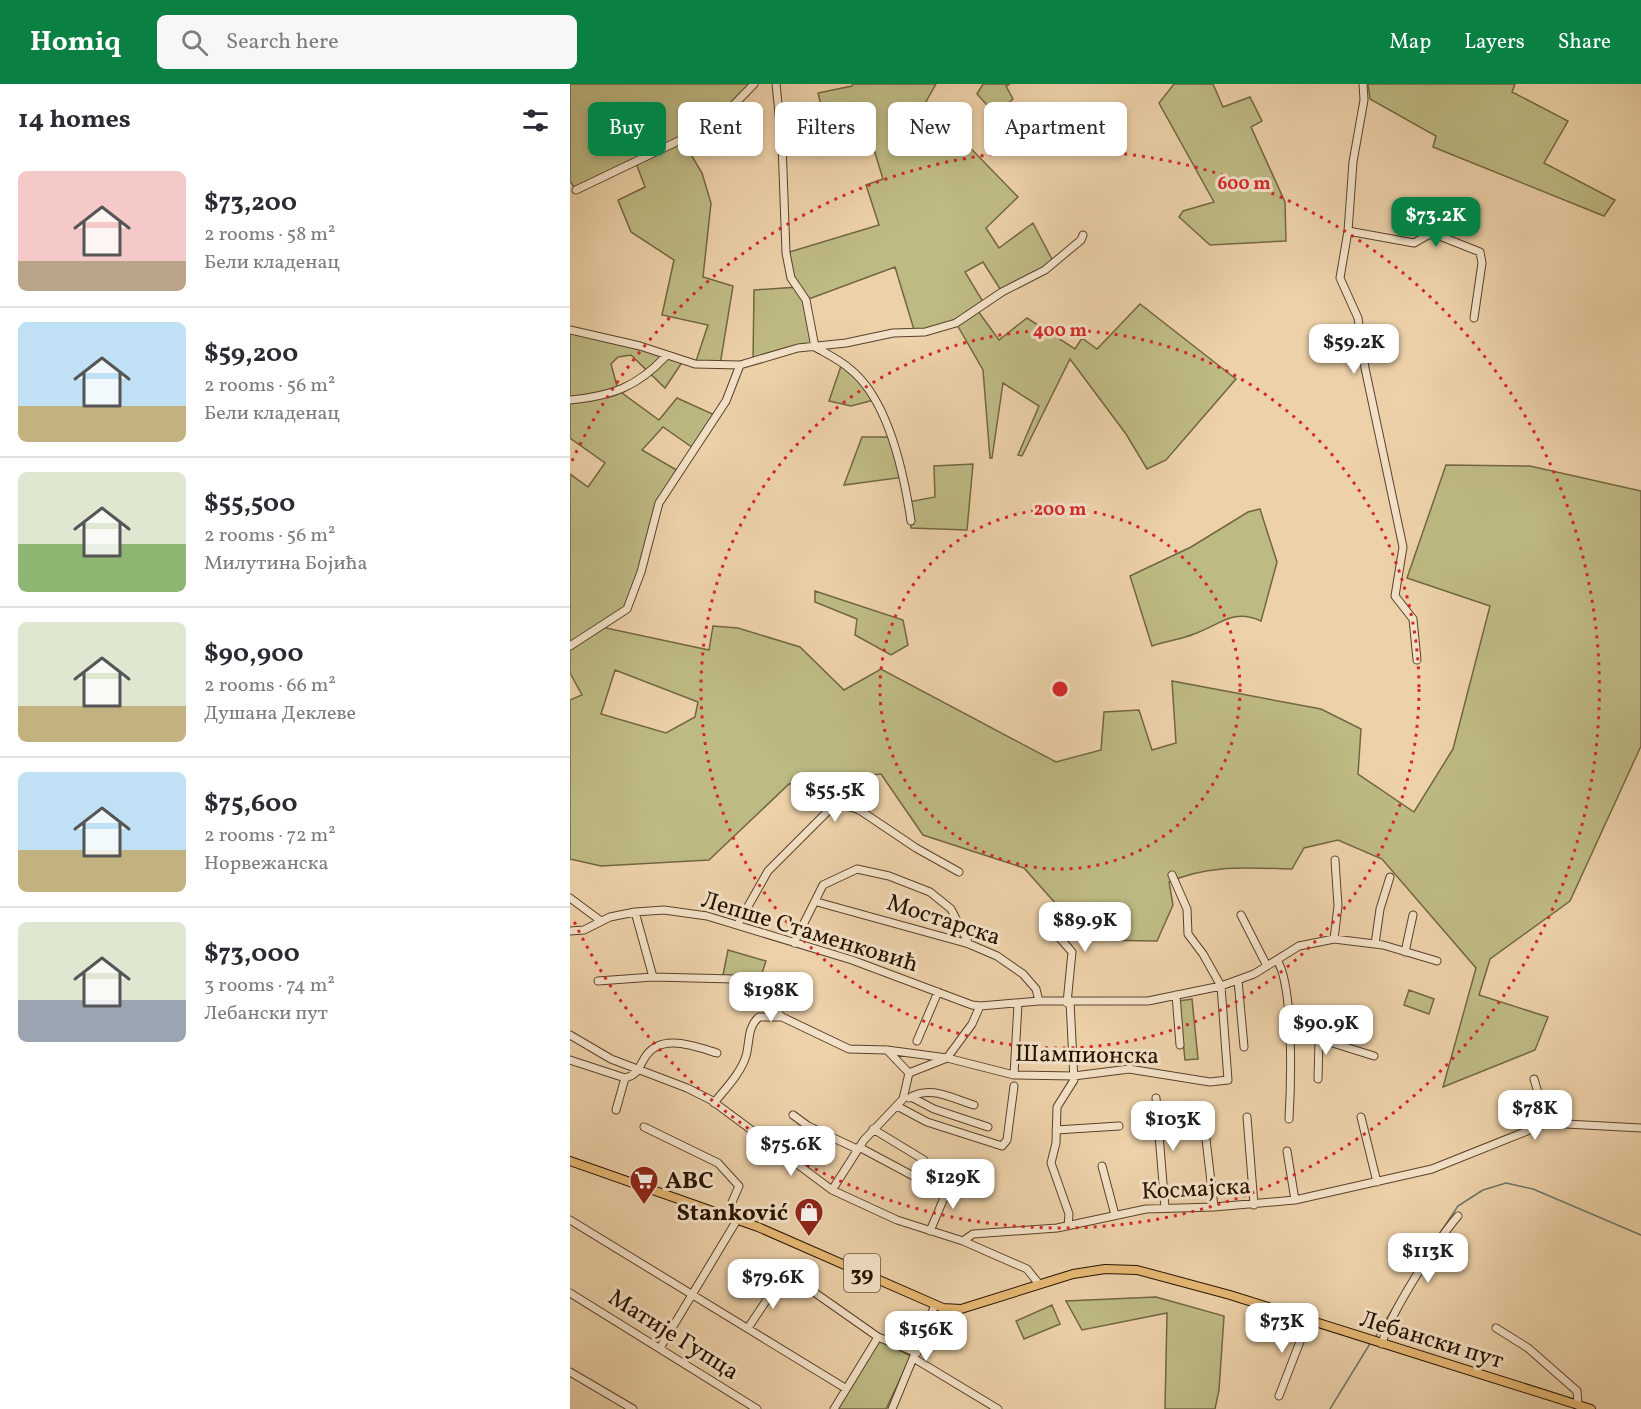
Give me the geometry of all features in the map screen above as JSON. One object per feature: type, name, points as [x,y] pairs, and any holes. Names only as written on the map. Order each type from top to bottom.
[{"type":"main road","name":"39","points":[[570,1161],[737,1220],[935,1305],[961,1309],[1039,1284]]},
{"type":"main road","name":"Лебански пут","points":[[1039,1284],[1088,1271],[1121,1269],[1162,1275],[1591,1409]]},
{"type":"street","points":[[576,190],[716,123],[754,84]]},
{"type":"street","points":[[776,84],[782,143],[786,253],[791,278],[806,300],[815,347],[851,369],[863,382],[879,410],[904,470],[911,521]]},
{"type":"street","points":[[1363,84],[1364,100],[1353,162],[1348,231],[1340,278],[1358,318],[1365,368],[1403,547],[1395,596],[1413,619],[1417,660]]},
{"type":"street","points":[[1348,231],[1414,243],[1428,235],[1437,235],[1480,252],[1482,263],[1474,318]]},
{"type":"street","points":[[570,330],[640,346],[695,364],[740,365],[798,348],[846,343],[893,333],[925,332],[956,323],[1002,292],[1045,270],[1081,240],[1083,235]]},
{"type":"street","points":[[570,400],[607,394],[634,384],[650,373],[666,356]]},
{"type":"street","points":[[570,646],[627,609],[642,572],[659,503],[726,401],[740,365]]},
{"type":"street","points":[[738,924],[768,871],[829,810],[837,807],[854,807],[916,848],[959,872]]},
{"type":"street","points":[[1334,939],[1338,906],[1335,860]]},
{"type":"street","points":[[794,944],[817,902],[823,885],[851,870],[864,870],[920,886],[951,909],[969,945]]},
{"type":"street","points":[[1172,875],[1187,909],[1188,934],[1203,954],[1221,986]]},
{"type":"street","points":[[1375,944],[1380,909],[1390,877]]},
{"type":"street","points":[[570,898],[601,921]]},
{"type":"street","name":"Мостарска","points":[[817,902],[969,945],[1014,965],[1036,989],[1039,1001]]},
{"type":"street","points":[[634,912],[653,977]]},
{"type":"street","name":"Лепше Стаменковић","points":[[570,931],[584,930],[601,921],[634,912],[684,912],[738,924],[794,944],[852,960],[980,1006],[1039,1001],[1121,1003],[1176,995],[1221,986],[1238,980],[1268,966],[1299,946],[1334,939],[1375,944],[1437,961]]},
{"type":"street","points":[[1241,915],[1268,966]]},
{"type":"street","points":[[1405,952],[1413,915]]},
{"type":"street","points":[[1045,932],[1058,936],[1072,952],[1068,1003],[1074,1076],[1072,1085],[1057,1107],[1056,1143],[1051,1163],[1069,1214],[1068,1226]]},
{"type":"street","points":[[1277,960],[1284,974],[1287,991],[1291,1073],[1289,1119]]},
{"type":"street","name":"Шампионска","points":[[598,981],[653,977],[713,977],[742,981],[754,988],[783,1017],[849,1049],[887,1050],[947,1058],[1014,1075],[1074,1076],[1129,1069],[1210,1082],[1228,1080],[1221,986]]},
{"type":"street","points":[[1238,980],[1244,1047]]},
{"type":"street","name":"Лепше Стаменковић","points":[[917,1041],[938,992]]},
{"type":"street","points":[[1176,995],[1180,1046]]},
{"type":"street","points":[[1014,1075],[1018,1004]]},
{"type":"street","points":[[909,1073],[947,1058],[972,1024],[980,1006]]},
{"type":"street","points":[[714,1103],[743,1063],[748,1037],[755,1021],[759,1017],[783,1017]]},
{"type":"street","points":[[1288,1029],[1319,1041],[1374,1056]]},
{"type":"street","points":[[570,1035],[638,1071],[687,1088],[714,1103],[832,1190],[887,1216],[963,1241],[1027,1269],[1039,1284]]},
{"type":"street","points":[[1318,1079],[1319,1041]]},
{"type":"street","points":[[570,1060],[625,1077],[638,1071],[649,1052],[667,1043],[693,1046],[717,1053]]},
{"type":"street","points":[[887,1050],[909,1073],[907,1098]]},
{"type":"street","points":[[616,1110],[625,1077]]},
{"type":"street","points":[[1534,1079],[1547,1123],[1641,1128]]},
{"type":"street","points":[[897,1106],[927,1122],[1002,1146],[1007,1140],[1014,1086]]},
{"type":"street","points":[[832,1190],[858,1148],[873,1129],[907,1098],[920,1091],[931,1091],[974,1105]]},
{"type":"street","points":[[907,1098],[988,1127]]},
{"type":"street","points":[[1156,1098],[1165,1208]]},
{"type":"street","points":[[793,1115],[808,1126],[917,1178]]},
{"type":"street","points":[[1247,1117],[1254,1205]]},
{"type":"street","points":[[1361,1117],[1377,1182]]},
{"type":"street","name":"Космајска","points":[[963,1241],[973,1234],[1068,1226],[1115,1215],[1165,1208],[1214,1208],[1295,1200],[1432,1169],[1547,1123]]},
{"type":"street","points":[[1056,1130],[1119,1126]]},
{"type":"street","points":[[644,1127],[718,1162],[726,1169],[740,1188],[726,1216]]},
{"type":"street","points":[[873,1129],[924,1160]]},
{"type":"street","points":[[1205,1131],[1214,1208]]},
{"type":"street","points":[[1287,1151],[1295,1200]]},
{"type":"street","points":[[1102,1166],[1115,1215]]},
{"type":"street","points":[[930,1231],[952,1179]]},
{"type":"street","points":[[1380,1343],[1399,1307],[1458,1216]]},
{"type":"street","points":[[570,1220],[845,1388]]},
{"type":"street","points":[[660,1348],[737,1220]]},
{"type":"street","points":[[748,1328],[782,1277],[811,1290],[846,1317],[878,1337],[916,1356],[998,1409]]},
{"type":"street","name":"Матије Гупца","points":[[570,1293],[757,1409]]},
{"type":"street","points":[[892,1409],[916,1356],[935,1305]]},
{"type":"street","points":[[1279,1396],[1308,1320]]},
{"type":"street","points":[[1496,1328],[1528,1348],[1577,1391],[1578,1405]]},
{"type":"street","points":[[834,1409],[878,1337]]},
{"type":"street","points":[[570,1372],[633,1409]]},
{"type":"shaded area","points":[[570,84],[754,84],[738,102],[678,102],[678,156],[692,156],[702,173],[711,203],[703,277],[733,286],[720,365],[695,364],[708,325],[662,315],[674,260],[631,232],[618,200],[645,187],[636,163],[576,190],[570,181]]},
{"type":"shaded area","points":[[853,84],[936,84],[926,102],[888,102],[888,156],[972,156],[972,150],[1018,197],[986,228],[999,248],[1033,223],[1054,263],[1002,292],[983,262],[965,272],[985,305],[978,311],[999,340],[1027,318],[1075,349],[1082,338],[1097,349],[1140,304],[1236,379],[1166,460],[1147,469],[1126,434],[1070,359],[1022,456],[1018,455],[1039,406],[1003,383],[992,458],[990,458],[983,370],[956,323],[915,333],[895,267],[806,300],[815,347],[753,361],[754,290],[798,287],[791,278],[786,253],[879,225],[866,185],[883,179],[876,156],[876,102],[820,102],[818,93]]},
{"type":"shaded area","points":[[983,84],[1010,84],[1006,86],[1013,99],[1009,102],[984,102],[977,94]]},
{"type":"shaded area","points":[[1174,84],[1213,84],[1223,107],[1250,97],[1262,121],[1251,127],[1285,202],[1286,241],[1210,245],[1179,217],[1183,211],[1214,202],[1159,103]]},
{"type":"shaded area","points":[[1368,84],[1515,84],[1512,92],[1568,121],[1544,163],[1615,200],[1604,216],[1433,147],[1436,136],[1370,99]]},
{"type":"shaded area","points":[[570,330],[683,361],[665,388],[631,355],[618,357],[611,364],[618,390],[659,420],[677,398],[717,416],[696,450],[663,427],[642,450],[680,472],[659,503],[627,609],[601,627],[709,650],[713,626],[738,628],[800,647],[844,690],[881,669],[1056,762],[1101,750],[1104,712],[1139,710],[1152,750],[1176,743],[1172,681],[1321,709],[1361,729],[1358,774],[1414,812],[1453,749],[1490,606],[1407,578],[1446,465],[1530,466],[1641,491],[1641,746],[1570,901],[1490,959],[1479,995],[1548,1017],[1535,1050],[1443,1087],[1476,968],[1382,859],[1338,840],[1304,848],[1292,869],[1214,870],[1184,876],[1169,882],[1173,905],[1157,941],[1088,940],[1024,868],[923,835],[881,774],[789,784],[709,860],[601,866],[570,859],[570,700],[582,695],[570,673],[570,474],[588,487],[605,463],[570,438]],"holes":[[[615,670],[698,702],[695,717],[666,733],[601,714]]]},
{"type":"shaded area","points":[[842,363],[851,369],[874,400],[851,406],[829,401]]},
{"type":"shaded area","points":[[862,437],[891,437],[905,477],[844,485]]},
{"type":"shaded area","points":[[973,464],[967,530],[911,528],[908,502],[935,497],[934,466]]},
{"type":"shaded area","points":[[1260,509],[1277,562],[1261,621],[1251,617],[1234,617],[1189,636],[1152,646],[1130,576],[1191,547],[1248,512]]},
{"type":"shaded area","points":[[815,591],[903,620],[908,645],[891,655],[855,635],[857,619],[815,602]]},
{"type":"shaded area","points":[[728,950],[766,961],[758,985],[743,978],[723,975]]},
{"type":"shaded area","points":[[1409,990],[1434,999],[1429,1014],[1404,1005]]},
{"type":"shaded area","points":[[1192,999],[1198,1059],[1185,1060],[1179,1001]]},
{"type":"shaded area","points":[[1156,1297],[1224,1316],[1219,1390],[1215,1409],[1165,1409],[1167,1313],[1082,1330],[1066,1301]]},
{"type":"shaded area","points":[[1052,1305],[1060,1324],[1024,1339],[1016,1321]]},
{"type":"shaded area","points":[[879,1340],[911,1356],[886,1409],[837,1409]]},
{"type":"waterway","points":[[1424,1257],[1458,1206],[1483,1190],[1506,1183],[1533,1189],[1641,1235]]},
{"type":"waterway","points":[[1376,1336],[1405,1289]]},
{"type":"waterway","points":[[1330,1409],[1371,1342]]},
{"type":"place","name":"ABC","points":[[644,1206]]},
{"type":"place","name":"Stanković","points":[[809,1238]]}]
